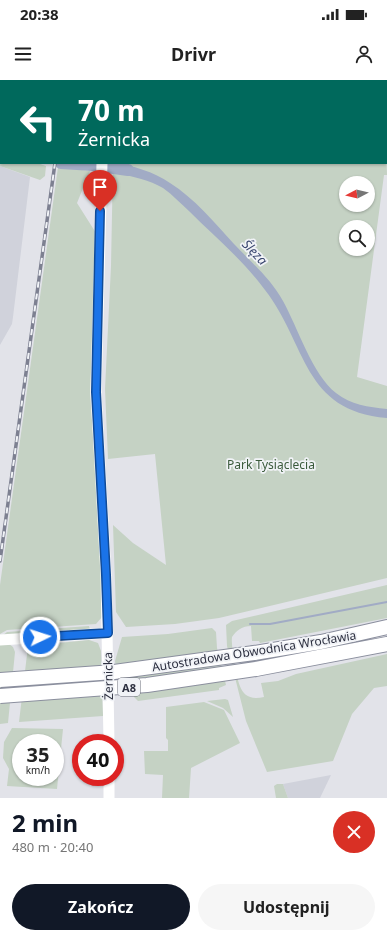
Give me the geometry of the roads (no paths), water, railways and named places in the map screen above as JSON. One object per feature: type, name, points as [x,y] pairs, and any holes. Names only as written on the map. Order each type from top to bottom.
[{"type":"highway","name":"Autostradowa Obwodnica Wrocławia","points":[[0,680],[114,672],[254,653],[321,642],[387,627]]},
{"type":"highway","name":"Autostradowa Obwodnica Wrocławia","points":[[0,696],[147,685],[256,669],[387,644]]},
{"type":"street","name":"Żernicka","points":[[102,164],[96,392],[106,575],[109,734]]},
{"type":"street","points":[[0,640],[108,633]]},
{"type":"street","points":[[109,786],[109,798]]},
{"type":"water","points":[[113,164],[120,164],[150,172],[179,189],[196,203],[260,271],[278,293],[289,312],[306,350],[327,385],[342,397],[354,403],[387,409],[387,418],[359,413],[338,403],[322,389],[310,372],[279,311],[257,279],[239,259],[163,188],[136,177],[118,173],[116,174],[113,171]]},
{"type":"waterway","name":"Ślęza","points":[[77,164],[128,170]]},
{"type":"waterway","points":[[250,624],[270,624],[387,602]]},
{"type":"railway","points":[[0,561],[55,164]]},
{"type":"park label","name":"Park Tysiąclecia","points":[[271,464]]}]
